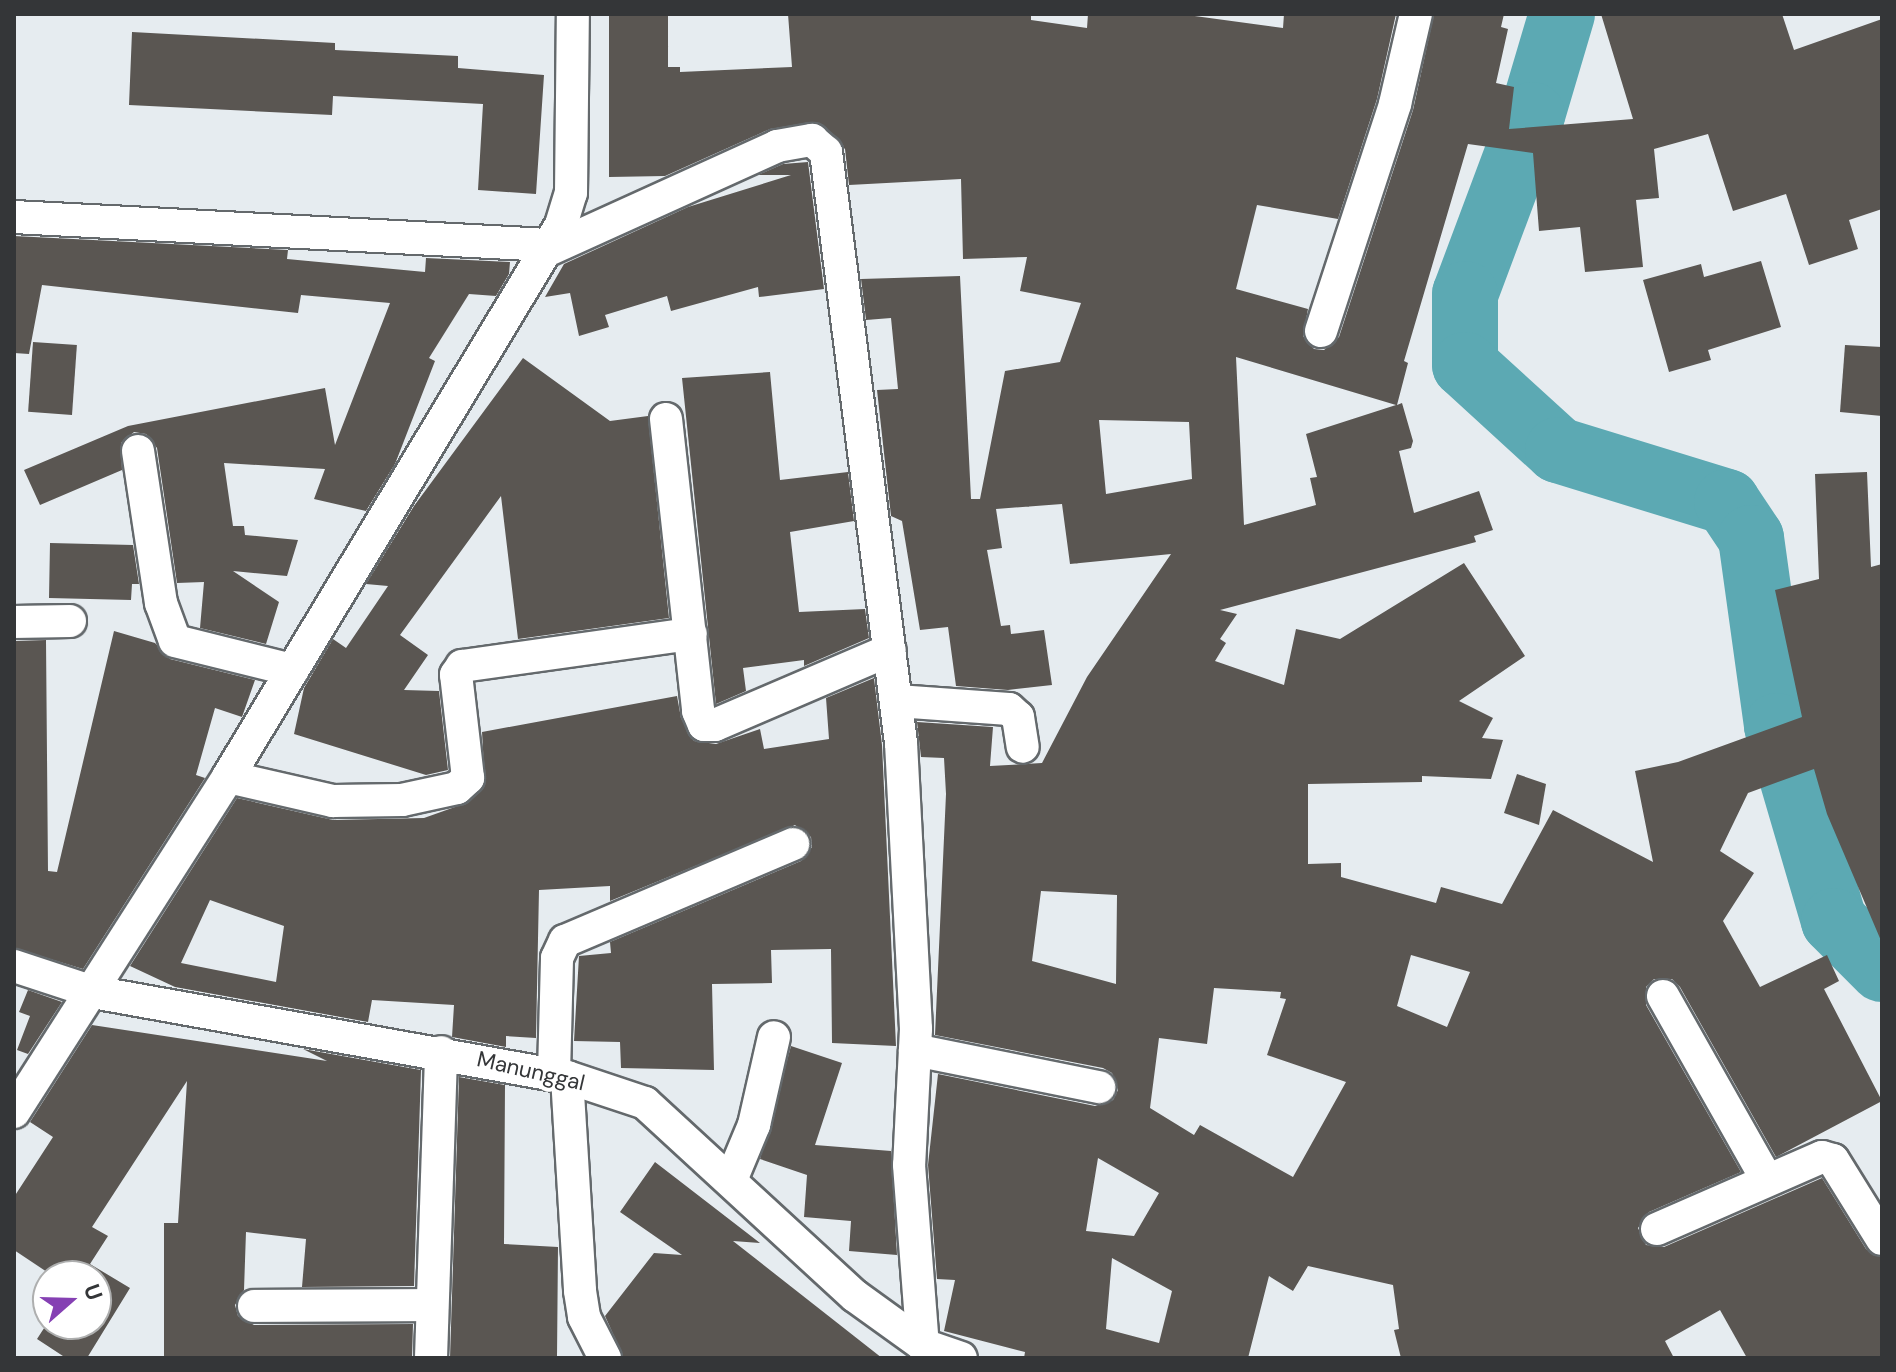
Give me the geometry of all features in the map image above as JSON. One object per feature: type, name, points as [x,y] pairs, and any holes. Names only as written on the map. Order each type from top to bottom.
[{"type":"street","points":[[14,1112],[228,777],[548,248],[571,193],[573,14]]},
{"type":"street","points":[[1321,331],[1395,104],[1416,14]]},
{"type":"street","points":[[14,217],[548,248],[777,146],[812,140],[823,147],[897,701],[915,1050],[909,1165],[923,1345]]},
{"type":"street","points":[[666,419],[700,720],[708,726],[890,650]]},
{"type":"street","points":[[138,451],[161,603],[175,641],[292,670]]},
{"type":"street","points":[[14,622],[70,621]]},
{"type":"street","points":[[228,777],[333,801],[402,800],[457,788],[468,778],[456,675],[462,666],[691,634]]},
{"type":"street","points":[[897,701],[1009,709],[1018,717],[1023,747]]},
{"type":"street","points":[[605,1358],[584,1317],[580,1291],[560,1075],[557,958],[565,941],[793,844]]},
{"type":"street","name":"Manunggal","points":[[14,966],[93,992],[560,1075],[645,1103],[855,1296],[923,1345],[961,1358]]},
{"type":"street","points":[[1663,996],[1767,1180]]},
{"type":"street","points":[[731,1180],[754,1125],[774,1037]]},
{"type":"street","points":[[915,1050],[1099,1087]]},
{"type":"street","points":[[431,1358],[429,1305],[441,1052]]},
{"type":"street","points":[[1657,1229],[1767,1180],[1829,1158],[1882,1239]]},
{"type":"street","points":[[254,1306],[429,1305]]},
{"type":"building","points":[[609,14],[668,14],[668,67],[680,67],[680,72],[792,67],[788,14],[1031,14],[1031,20],[1087,28],[1088,14],[1180,14],[1283,28],[1284,14],[1396,14],[1377,99],[1338,219],[1257,205],[1236,289],[1308,309],[1303,336],[1314,349],[1324,350],[1339,337],[1413,110],[1434,14],[1504,14],[1501,27],[1508,29],[1496,83],[1514,87],[1509,129],[1633,119],[1601,14],[1782,14],[1794,50],[1882,19],[1882,209],[1849,220],[1858,249],[1809,265],[1786,194],[1733,211],[1708,134],[1654,149],[1659,198],[1636,200],[1643,267],[1585,272],[1580,227],[1539,231],[1533,153],[1468,144],[1404,361],[1408,363],[1397,405],[1402,403],[1413,441],[1411,448],[1399,451],[1414,513],[1479,491],[1493,530],[1474,536],[1476,542],[1220,610],[1237,614],[1220,639],[1226,643],[1215,661],[1284,685],[1296,629],[1340,639],[1464,563],[1525,656],[1459,701],[1493,718],[1482,738],[1503,740],[1491,779],[1422,776],[1422,782],[1308,784],[1308,864],[1341,863],[1341,877],[1436,903],[1441,887],[1502,904],[1553,810],[1653,862],[1635,771],[1678,762],[1802,717],[1775,590],[1819,579],[1815,474],[1867,472],[1871,567],[1882,564],[1882,943],[1827,814],[1814,769],[1748,793],[1720,851],[1754,873],[1723,921],[1760,987],[1827,955],[1839,981],[1824,989],[1882,1101],[1776,1157],[1680,987],[1672,979],[1654,979],[1646,987],[1646,1005],[1741,1172],[1649,1212],[1638,1228],[1646,1245],[1664,1247],[1822,1178],[1866,1249],[1882,1258],[1882,1358],[1747,1358],[1720,1310],[1665,1341],[1674,1358],[1401,1358],[1394,1330],[1399,1329],[1393,1285],[1308,1266],[1293,1291],[1269,1276],[1248,1358],[1024,1358],[1025,1352],[944,1331],[955,1280],[937,1279],[928,1165],[938,1074],[1095,1106],[1113,1100],[1118,1090],[1112,1073],[1103,1068],[935,1035],[946,794],[944,758],[921,757],[917,722],[993,727],[990,766],[1042,763],[1087,677],[1171,554],[1070,564],[1062,504],[996,509],[1002,548],[987,550],[1001,626],[1010,625],[1011,634],[1044,630],[1052,685],[1008,690],[956,686],[948,627],[920,630],[902,521],[891,516],[877,390],[898,389],[891,318],[866,320],[861,279],[960,276],[971,499],[980,499],[1005,371],[1060,362],[1081,303],[1020,291],[1027,257],[963,259],[961,179],[849,185],[845,149],[816,122],[770,129],[665,176],[609,177]],"holes":[[[1236,357],[1396,405],[1306,434],[1317,477],[1310,478],[1316,505],[1244,525]],[[1099,420],[1189,422],[1192,479],[1106,494]],[[1041,891],[1117,895],[1116,984],[1032,961]],[[1411,955],[1470,972],[1447,1027],[1397,1006]],[[1214,988],[1281,992],[1280,998],[1286,999],[1267,1055],[1346,1082],[1293,1177],[1200,1125],[1194,1135],[1150,1108],[1159,1038],[1207,1044]],[[1098,1158],[1159,1193],[1134,1236],[1086,1231]],[[1112,1258],[1172,1291],[1159,1343],[1106,1329]]]},
{"type":"building","points":[[132,32],[335,43],[335,50],[458,56],[458,68],[544,75],[536,194],[478,190],[483,104],[333,96],[332,115],[129,105]]},
{"type":"building","points":[[808,162],[824,289],[759,297],[758,287],[671,311],[667,296],[605,315],[609,327],[579,336],[570,293],[545,297],[564,264],[688,207],[791,175],[758,175],[783,164]]},
{"type":"building","points":[[14,236],[288,250],[287,259],[425,272],[426,258],[510,262],[509,274],[496,296],[469,294],[429,358],[435,361],[395,464],[366,511],[314,499],[325,469],[224,463],[233,526],[244,526],[245,535],[298,540],[287,576],[233,571],[279,602],[266,644],[200,628],[204,582],[177,583],[157,448],[146,434],[134,432],[121,443],[122,470],[40,505],[24,470],[128,426],[325,388],[335,445],[390,303],[301,295],[298,313],[42,285],[29,354],[14,353]]},
{"type":"building","points":[[1761,261],[1781,327],[1708,350],[1711,360],[1669,372],[1643,280],[1701,264],[1704,277]]},
{"type":"building","points":[[33,342],[77,345],[72,415],[28,412]]},
{"type":"building","points":[[1845,345],[1882,347],[1882,416],[1840,412]]},
{"type":"building","points":[[523,358],[610,421],[648,416],[669,618],[518,639],[501,496],[400,635],[428,655],[404,690],[439,691],[448,770],[426,775],[294,734],[304,688],[333,639],[346,648],[388,586],[366,584],[414,506]]},
{"type":"building","points":[[770,372],[780,480],[848,472],[854,521],[790,532],[799,612],[865,609],[869,638],[804,666],[804,660],[743,668],[746,691],[716,704],[682,378]]},
{"type":"building","points":[[50,543],[133,545],[139,584],[132,584],[131,600],[49,598]]},
{"type":"building","points":[[114,631],[155,643],[170,659],[255,680],[242,717],[215,708],[196,775],[205,778],[83,969],[14,948],[14,641],[46,640],[48,871],[57,872]]},
{"type":"building","points":[[874,678],[882,745],[896,1046],[832,1043],[831,949],[771,950],[772,983],[712,984],[714,1070],[621,1068],[620,1042],[574,1041],[579,956],[611,953],[610,942],[801,861],[812,847],[811,837],[795,825],[610,901],[610,886],[539,890],[536,1038],[506,1036],[506,1047],[452,1037],[454,1005],[372,1000],[368,1022],[175,987],[130,966],[237,798],[333,820],[424,818],[469,802],[485,785],[482,732],[677,696],[681,718],[694,741],[716,744],[760,729],[764,749],[829,739],[826,698]],"holes":[[[210,900],[284,926],[276,982],[181,963]]]},
{"type":"building","points":[[1517,774],[1546,784],[1539,825],[1504,813]]},
{"type":"building","points":[[28,990],[62,1002],[28,1054],[17,1050],[30,1016],[19,1012]]},
{"type":"building","points":[[92,1025],[327,1061],[303,1049],[421,1070],[414,1286],[302,1287],[306,1239],[246,1232],[244,1290],[235,1305],[238,1316],[254,1325],[413,1324],[412,1358],[164,1358],[164,1223],[178,1223],[187,1081],[92,1227],[108,1236],[93,1260],[32,1262],[14,1250],[14,1197],[53,1137],[30,1122]]},
{"type":"building","points":[[791,1046],[842,1063],[815,1145],[891,1151],[897,1255],[849,1251],[851,1221],[804,1217],[807,1175],[760,1159]]},
{"type":"building","points":[[459,1077],[505,1085],[504,1244],[558,1247],[557,1358],[450,1358]]},
{"type":"building","points":[[655,1162],[760,1243],[733,1241],[882,1358],[624,1358],[605,1316],[654,1253],[682,1255],[620,1212]]},
{"type":"building","points":[[112,1277],[130,1288],[112,1317]]},
{"type":"building","points":[[39,1340],[98,1340],[87,1358],[66,1358]]},
{"type":"waterway","points":[[1562,14],[1532,115],[1465,294],[1465,365],[1558,450],[1727,502],[1751,538],[1777,726],[1834,921],[1882,969]]}]
